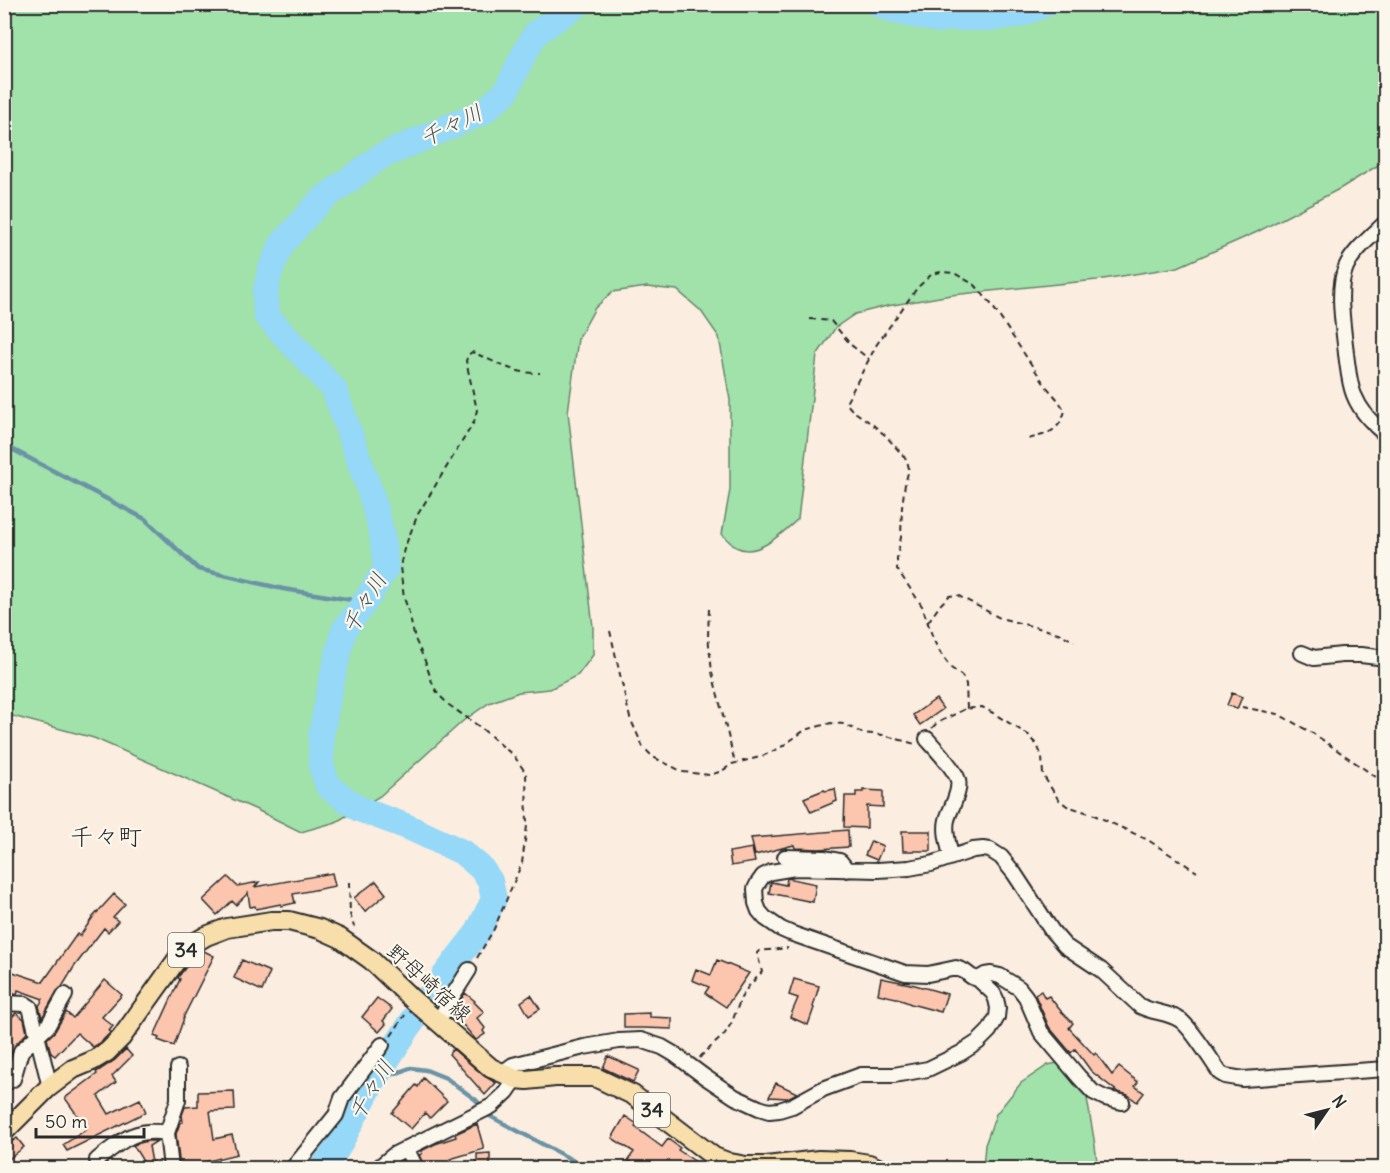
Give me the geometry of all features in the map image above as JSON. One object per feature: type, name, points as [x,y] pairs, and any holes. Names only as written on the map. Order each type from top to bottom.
[{"type":"main road","name":"野母崎宿線","points":[[4,1132],[50,1087],[74,1070],[107,1052],[121,1038],[181,954],[196,942],[227,928],[271,921],[305,924],[340,938],[371,960],[491,1068],[509,1076]]},
{"type":"main road","name":"34","points":[[509,1076],[527,1080],[595,1077],[633,1095],[714,1157],[730,1163],[766,1166],[819,1160],[850,1161],[878,1168]]},
{"type":"street","points":[[1386,222],[1346,266],[1343,275],[1341,307],[1349,375],[1354,395],[1367,416],[1386,435]]},
{"type":"street","points":[[1302,653],[1314,658],[1342,655],[1386,658]]},
{"type":"street","points":[[927,739],[958,780],[957,791],[946,822],[946,836],[951,857]]},
{"type":"street","points":[[378,1168],[406,1148],[492,1106],[507,1092],[513,1065],[584,1047],[641,1040],[662,1047],[735,1096],[769,1111],[792,1106],[823,1089],[861,1075],[894,1074],[927,1069],[943,1063],[978,1042],[993,1024],[998,1008],[996,999],[988,988],[978,979],[956,968],[928,974],[905,973],[781,929],[759,911],[755,889],[763,876],[788,869],[909,868],[983,849],[990,850],[1000,857],[1014,873],[1065,946],[1101,970],[1140,1006],[1182,1020],[1220,1073],[1225,1076],[1243,1079],[1386,1069]]},
{"type":"street","points":[[785,857],[825,858],[840,861],[847,870]]},
{"type":"street","points":[[438,1022],[469,970]]},
{"type":"street","points":[[978,979],[991,974],[1000,976],[1019,988],[1026,997],[1041,1032],[1079,1077],[1093,1092],[1122,1102]]},
{"type":"street","points":[[4,1084],[13,1079],[21,1052],[47,1027],[65,995]]},
{"type":"street","points":[[4,1003],[25,1004],[30,1007],[50,1087]]},
{"type":"street","points":[[293,1168],[336,1115],[342,1098],[382,1045]]},
{"type":"street","points":[[171,1168],[167,1133],[178,1100],[178,1068]]},
{"type":"street","points":[[97,1160],[119,1142],[136,1134],[154,1131],[167,1133]]},
{"type":"street","points":[[406,1148],[416,1168]]},
{"type":"path","points":[[967,709],[966,684],[962,676],[951,668],[941,654],[922,606],[897,568],[902,537],[902,507],[909,469],[907,460],[886,436],[846,403],[877,344],[917,288],[932,274],[954,273],[981,291],[1065,411],[1055,429],[1047,434],[1028,439]]},
{"type":"path","points":[[810,319],[831,321],[851,345],[869,359]]},
{"type":"path","points":[[469,970],[494,929],[522,863],[527,826],[526,773],[513,756],[480,727],[448,705],[438,693],[415,639],[404,598],[400,567],[404,549],[418,514],[474,422],[477,410],[467,371],[468,355],[472,352],[508,369],[528,374],[540,373]]},
{"type":"path","points":[[928,622],[948,596],[957,595],[1000,618],[1058,633],[1074,641]]},
{"type":"path","points":[[709,609],[708,636],[712,672],[735,763]]},
{"type":"path","points":[[610,630],[630,718],[643,747],[653,757],[683,772],[710,775],[735,763],[768,754],[805,730],[831,723],[844,724],[862,733],[883,735],[913,744],[920,743],[927,739],[930,730],[937,723],[967,709],[982,707],[1030,736],[1042,757],[1042,775],[1058,799],[1067,806],[1092,814],[1148,840],[1197,872]]},
{"type":"path","points":[[1242,707],[1278,714],[1314,734],[1386,784]]},
{"type":"path","points":[[349,882],[350,914],[354,928],[355,948]]},
{"type":"path","points":[[698,1072],[700,1056],[724,1035],[744,992],[762,972],[757,953],[804,946],[813,940]]},
{"type":"path","points":[[382,1045],[387,1042],[413,1000]]},
{"type":"green space","points":[[4,5],[1385,5],[1385,161],[1341,188],[1257,232],[1178,267],[1097,280],[951,295],[855,314],[836,327],[817,355],[798,519],[777,537],[752,550],[736,547],[722,534],[730,490],[730,400],[719,337],[701,311],[677,290],[647,287],[612,292],[595,308],[578,339],[568,412],[593,627],[593,655],[578,675],[550,689],[519,692],[489,703],[463,721],[380,796],[336,822],[301,832],[257,810],[94,738],[5,714]]},
{"type":"green space","points":[[1062,1062],[1084,1081],[1098,1168],[983,1168],[985,1145],[996,1114],[1021,1083],[1048,1065]]},
{"type":"building","points":[[1232,693],[1242,697],[1237,709],[1227,705]]},
{"type":"building","points":[[936,699],[943,709],[920,725],[913,715]]},
{"type":"building","points":[[835,789],[837,801],[811,812],[804,798],[824,790]]},
{"type":"building","points":[[863,790],[883,791],[883,807],[867,806],[867,828],[844,827],[845,796],[856,796],[856,792],[863,792]]},
{"type":"building","points":[[848,830],[849,847],[819,849],[795,848],[794,845],[755,855],[751,838]]},
{"type":"building","points":[[902,831],[931,831],[931,851],[903,851]]},
{"type":"building","points":[[871,841],[883,846],[877,860],[865,855]]},
{"type":"building","points":[[752,848],[755,862],[731,866],[729,852]]},
{"type":"building","points":[[332,873],[335,886],[293,894],[295,903],[281,906],[281,904],[256,909],[255,906],[250,907],[248,893],[236,905],[232,901],[217,915],[203,900],[228,877],[237,886],[259,882],[255,887]]},
{"type":"building","points":[[787,878],[816,884],[813,902],[769,893],[771,882],[786,885]]},
{"type":"building","points":[[376,881],[386,894],[365,912],[354,898]]},
{"type":"building","points":[[114,894],[125,904],[113,917],[118,921],[108,932],[104,928],[57,991],[42,1018],[39,1006],[43,999],[18,990],[17,995],[4,991],[4,969],[43,982],[77,934],[80,936],[93,917]]},
{"type":"building","points":[[204,951],[214,956],[183,1018],[174,1046],[158,1040],[159,1038],[154,1036],[180,979],[179,976],[189,963],[192,964]]},
{"type":"building","points":[[242,960],[270,972],[262,991],[234,978]]},
{"type":"building","points":[[717,960],[749,973],[726,1007],[705,993],[709,987],[692,980],[696,969],[711,975]]},
{"type":"building","points":[[881,978],[947,994],[941,1012],[878,994]]},
{"type":"building","points":[[794,979],[819,986],[808,1025],[790,1017],[798,998],[789,995]]},
{"type":"building","points":[[105,980],[122,995],[102,1017],[113,1026],[109,1031],[111,1032],[93,1047],[77,1033],[55,1056],[51,1053],[47,1039],[55,1031],[66,1012],[73,1018]]},
{"type":"building","points":[[1041,991],[1045,998],[1049,996],[1073,1023],[1069,1028],[1094,1055],[1096,1053],[1112,1075],[1119,1067],[1138,1082],[1135,1086],[1144,1093],[1137,1102],[1128,1095],[1118,1092],[1091,1071],[1075,1049],[1071,1053],[1049,1027],[1035,995]]},
{"type":"building","points":[[465,993],[484,1012],[477,1018],[485,1028],[483,1031],[485,1034],[476,1040],[452,1016]]},
{"type":"building","points":[[531,995],[540,1009],[529,1016],[521,1002]]},
{"type":"building","points":[[377,998],[392,1009],[383,1021],[386,1024],[379,1032],[362,1017]]},
{"type":"building","points":[[16,1013],[24,1019],[27,1033],[4,1061],[4,1025]]},
{"type":"building","points":[[650,1013],[650,1017],[672,1018],[672,1029],[624,1028],[624,1014]]},
{"type":"building","points":[[126,1049],[132,1056],[112,1076],[116,1082],[98,1096],[109,1114],[140,1099],[146,1112],[67,1151],[63,1145],[87,1129],[65,1098]]},
{"type":"building","points":[[453,1049],[484,1076],[496,1083],[485,1095],[449,1054]]},
{"type":"building","points":[[608,1056],[639,1070],[633,1082],[603,1068]]},
{"type":"building","points":[[423,1078],[447,1101],[430,1118],[425,1113],[411,1129],[392,1113],[416,1085],[418,1087]]},
{"type":"building","points":[[776,1083],[797,1093],[788,1098],[769,1097]]},
{"type":"building","points":[[234,1091],[235,1110],[210,1111],[214,1139],[232,1135],[237,1154],[204,1162],[206,1168],[180,1168],[176,1134],[180,1123],[183,1122],[182,1115],[185,1107],[198,1106],[198,1092]]},
{"type":"building","points":[[625,1116],[637,1124],[635,1127],[662,1147],[668,1139],[680,1148],[678,1150],[705,1168],[639,1168],[628,1160],[634,1152],[612,1138]]},
{"type":"building","points":[[477,1124],[484,1149],[450,1159],[453,1168],[425,1168],[419,1155],[422,1154],[421,1151],[456,1137],[455,1134]]},
{"type":"building","points":[[17,1138],[24,1147],[4,1163],[4,1147]]},
{"type":"building","points":[[157,1141],[149,1146],[153,1168],[147,1168],[133,1145]]},
{"type":"building","points":[[490,1153],[490,1168],[477,1168],[477,1154]]},
{"type":"waterway","name":"千々川","points":[[322,1168],[337,1149],[373,1081],[423,1005],[478,932],[494,899],[490,881],[481,868],[462,852],[408,827],[359,809],[328,786],[321,765],[321,736],[344,630],[386,568],[382,534],[371,494],[334,389],[266,315],[265,294],[270,271],[282,244],[319,202],[380,157],[483,112],[506,92],[536,33],[578,4]]},
{"type":"waterway","name":"千々川","points":[[878,4],[895,11],[939,20],[943,18],[992,18],[1021,14],[1046,4]]},
{"type":"waterway","points":[[4,445],[145,519],[198,569],[283,589],[365,602]]},
{"type":"waterway","points":[[373,1081],[411,1068],[426,1070],[446,1078],[476,1100],[488,1115],[587,1168]]},
{"type":"district","name":"千々町","points":[[106,837]]}]
